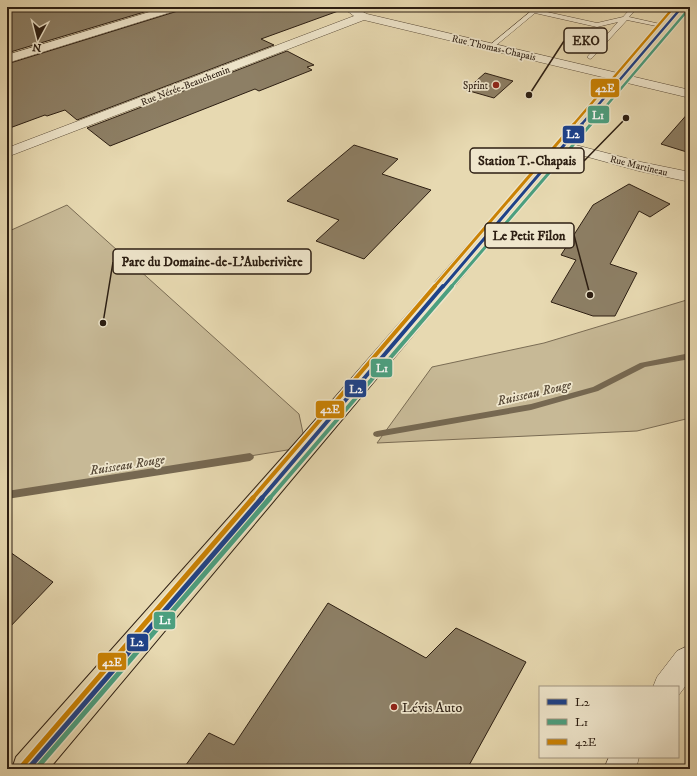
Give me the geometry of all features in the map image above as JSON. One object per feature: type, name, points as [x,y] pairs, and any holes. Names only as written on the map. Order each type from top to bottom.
[{"type":"main road","points":[[28,769],[682,7]]},
{"type":"street","name":"Rue Thomas-Chapais","points":[[346,7],[363,16],[690,94]]},
{"type":"street","points":[[7,59],[170,8]]},
{"type":"street","name":"Rue Nérée-Beauchemin","points":[[7,153],[363,16]]},
{"type":"street","name":"Rue Martineau","points":[[564,146],[639,166],[690,177]]},
{"type":"street","points":[[668,686],[690,659]]},
{"type":"street","points":[[620,769],[624,758]]},
{"type":"lane","points":[[492,46],[539,7]]},
{"type":"lane","points":[[590,57],[627,18],[635,7]]},
{"type":"lane","points":[[533,12],[596,24],[627,18],[666,26]]},
{"type":"shaded area","points":[[67,205],[299,414],[306,447],[7,495],[7,232]]},
{"type":"shaded area","points":[[690,299],[690,418],[637,431],[377,443],[432,367],[544,343]]},
{"type":"building","points":[[7,7],[161,7],[7,53]]},
{"type":"building","points":[[183,7],[341,7],[341,10],[261,39],[274,45],[77,120],[65,110],[47,116],[45,115],[7,129],[7,64],[181,10]]},
{"type":"building","points":[[287,51],[314,65],[307,67],[312,70],[259,91],[255,89],[110,146],[87,128]]},
{"type":"building","points":[[485,73],[513,81],[494,98],[466,90]]},
{"type":"building","points":[[690,111],[690,153],[661,144]]},
{"type":"building","points":[[354,145],[398,159],[382,174],[431,190],[364,259],[316,241],[339,220],[287,201]]},
{"type":"building","points":[[629,184],[670,204],[650,217],[639,211],[610,264],[637,273],[615,316],[593,316],[551,302],[576,260],[561,255],[593,205]]},
{"type":"building","points":[[7,550],[53,582],[7,630]]},
{"type":"building","points":[[328,603],[426,658],[456,628],[526,662],[467,769],[183,769],[209,733],[234,745]]},
{"type":"waterway","name":"Ruisseau Rouge","points":[[377,434],[531,407],[595,389],[643,365],[690,356]]},
{"type":"waterway","name":"Ruisseau Rouge","points":[[7,495],[250,457]]},
{"type":"transit line","name":"42E","points":[[23,765],[674,7]]},
{"type":"transit line","name":"L2","points":[[28,769],[306,447],[682,7]]},
{"type":"transit line","name":"L1","points":[[36,769],[311,451],[687,11]]},
{"type":"place","name":"Sprint","points":[[496,85]]},
{"type":"place","name":"EKO","points":[[529,95]]},
{"type":"place","name":"Station T.-Chapais","points":[[626,118]]},
{"type":"place","name":"Le Petit Filon","points":[[590,295]]},
{"type":"place","name":"Parc du Domaine-de-L'Auberivière","points":[[103,323]]},
{"type":"place","name":"Lévis Auto","points":[[394,707]]}]
